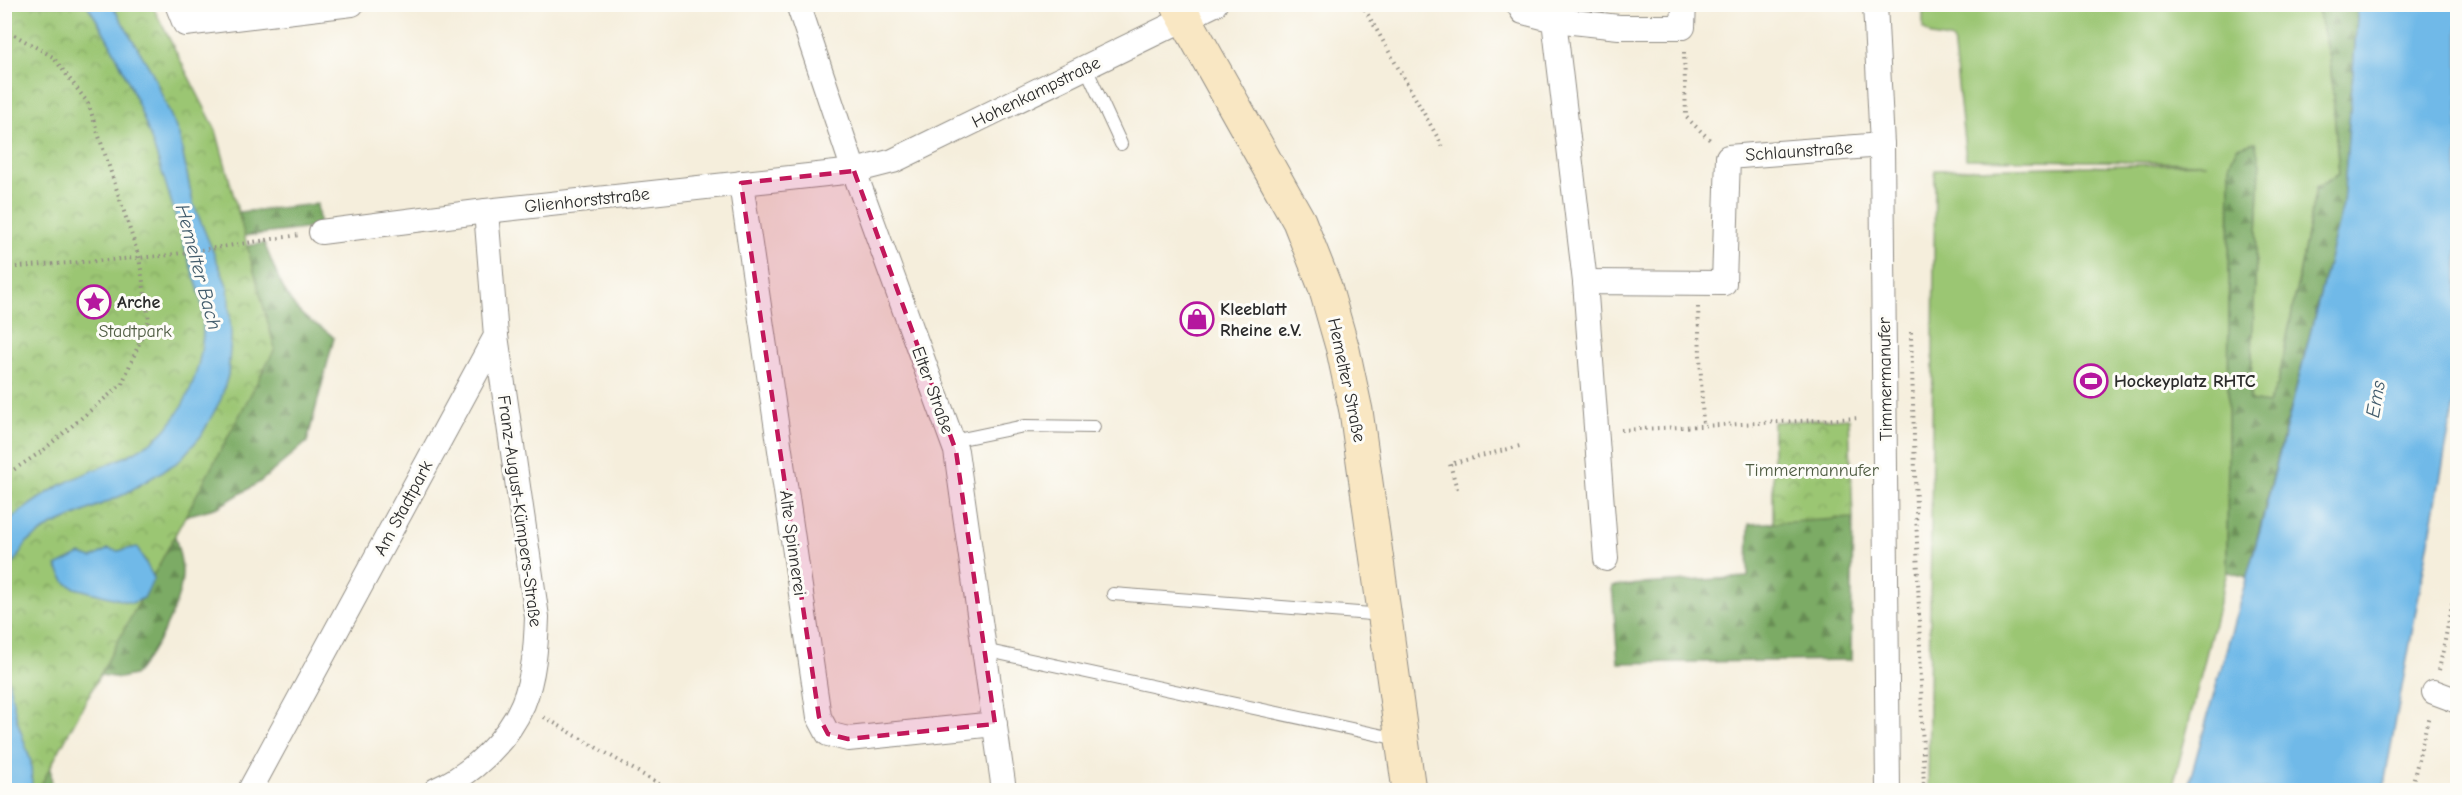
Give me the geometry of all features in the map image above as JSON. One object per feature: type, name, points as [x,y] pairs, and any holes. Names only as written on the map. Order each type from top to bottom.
[{"type":"main road","name":"Hemelter Straße","points":[[1182,13],[1299,220],[1325,287],[1356,411],[1409,790]]},
{"type":"street","points":[[181,14],[352,4]]},
{"type":"street","name":"Elter Straße","points":[[798,4],[854,171],[956,452],[1004,790]]},
{"type":"street","name":"Hohenkampstraße","points":[[854,171],[893,161],[1086,68],[1182,13],[1215,4]]},
{"type":"street","points":[[1518,4],[1523,12],[1554,20],[1619,27],[1684,16]]},
{"type":"street","name":"Timmermanufer","points":[[1875,4],[1882,145],[1888,790]]},
{"type":"street","points":[[1554,20],[1585,282],[1606,559]]},
{"type":"street","name":"Schlaunstraße","points":[[1585,282],[1724,282],[1728,157],[1882,145]]},
{"type":"street","name":"Glienhorststraße","points":[[321,232],[486,211],[854,171]]},
{"type":"street","name":"Alte Spinnerei","points":[[741,183],[819,717],[828,734],[848,739],[995,724]]},
{"type":"street","points":[[486,211],[496,336]]},
{"type":"street","name":"Franz-August-Kümpers-Straße","points":[[436,790],[458,780],[496,745],[523,704],[536,654],[537,618],[496,336]]},
{"type":"street","name":"Am Stadtpark","points":[[250,790],[496,336]]},
{"type":"street","points":[[2434,693],[2457,701]]},
{"type":"lane","points":[[1086,68],[1121,144]]},
{"type":"lane","points":[[952,441],[1024,426],[1095,427]]},
{"type":"lane","points":[[1113,594],[1385,615]]},
{"type":"lane","points":[[984,650],[1402,740]]},
{"type":"path","points":[[1362,4],[1443,147]]},
{"type":"path","points":[[1684,16],[1686,117],[1728,157]]},
{"type":"path","points":[[4,29],[53,57],[87,103],[139,257],[149,320],[122,384],[41,452],[4,476]]},
{"type":"path","points":[[4,268],[162,256],[321,232]]},
{"type":"path","points":[[1696,282],[1703,425]]},
{"type":"path","points":[[1596,431],[1886,416]]},
{"type":"path","points":[[1457,489],[1450,465],[1520,446]]},
{"type":"path","points":[[523,704],[669,790]]},
{"type":"path","points":[[2411,790],[2418,763]]},
{"type":"highlighted area","points":[[854,171],[956,451],[995,724],[848,739],[828,734],[819,717],[741,183]]},
{"type":"green space","points":[[1962,4],[2317,5],[2330,58],[2339,175],[2316,188],[2278,384],[2268,404],[2250,402],[2260,164],[2230,163],[2227,572],[2172,790],[1928,790],[1935,170],[2207,163],[1966,159],[1953,40],[1932,36],[1923,28],[1923,11],[1962,8]]},
{"type":"green space","name":"Stadtpark","points":[[5,5],[152,5],[216,130],[275,349],[38,790],[5,790]]},
{"type":"green space","points":[[2317,5],[2358,5],[2343,205],[2247,577],[2227,572],[2230,163],[2237,147],[2255,142],[2260,164],[2250,401],[2268,404],[2278,384],[2316,188],[2339,174],[2330,58]]},
{"type":"green space","points":[[317,204],[320,227],[236,237],[230,213]]},
{"type":"green space","points":[[264,243],[281,284],[292,303],[306,318],[334,338],[307,442],[260,482],[218,507],[178,518],[173,528],[180,554],[181,582],[173,610],[159,640],[134,675],[120,678],[74,671],[50,748],[52,790],[32,790],[4,661],[4,577],[214,251]]},
{"type":"green space","name":"Timmermannufer","points":[[1849,418],[1853,518],[1773,523],[1773,422]]},
{"type":"green space","points":[[1853,518],[1851,660],[1618,663],[1612,586],[1748,577],[1749,524]]},
{"type":"water","name":"Hemelter Bach","points":[[87,5],[112,5],[152,72],[179,135],[193,203],[228,288],[231,335],[228,375],[221,399],[201,436],[178,462],[123,495],[51,526],[27,542],[5,577],[5,523],[57,487],[131,454],[155,439],[165,430],[182,406],[194,378],[202,347],[203,317],[197,284],[157,156],[119,61]]},
{"type":"water","name":"Ems","points":[[2358,5],[2458,5],[2457,388],[2383,790],[2187,790],[2261,526],[2343,205]]},
{"type":"water","points":[[137,547],[154,578],[144,598],[132,603],[75,588],[66,583],[56,566],[80,554],[92,558],[108,549],[118,551]]},
{"type":"water","points":[[4,661],[17,720],[31,762],[32,790],[5,790]]},
{"type":"place","name":"Arche","points":[[94,302]]},
{"type":"place","name":"Kleeblatt Rheine e.V.","points":[[1197,319]]},
{"type":"place","name":"Hockeyplatz RHTC","points":[[2091,381]]}]
